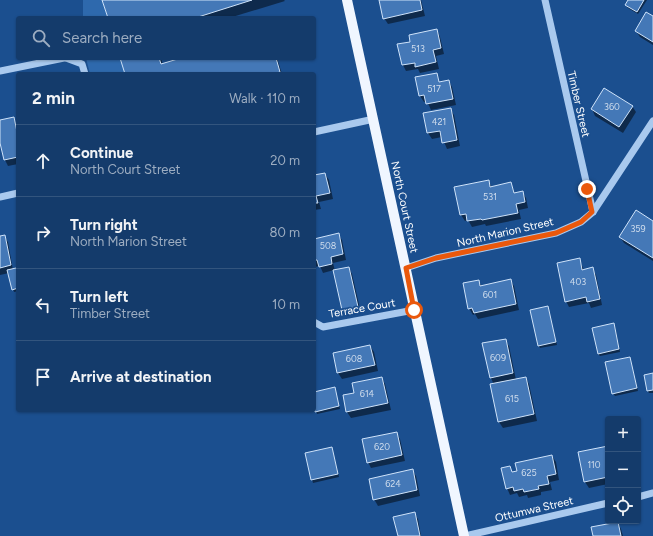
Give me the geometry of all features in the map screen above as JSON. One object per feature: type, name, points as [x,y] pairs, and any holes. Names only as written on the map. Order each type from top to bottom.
[{"type":"main road","name":"North Court Street","points":[[347,0],[464,536]]},
{"type":"street","name":"Timber Street","points":[[545,0],[592,212]]},
{"type":"street","points":[[0,71],[55,60]]},
{"type":"street","points":[[71,60],[82,64],[85,72]]},
{"type":"street","points":[[316,132],[374,119]]},
{"type":"street","name":"North Marion Street","points":[[406,268],[436,258],[556,233],[581,222],[592,212],[653,121]]},
{"type":"street","points":[[0,197],[16,193]]},
{"type":"street","name":"Terrace Court","points":[[316,323],[323,326],[414,310]]},
{"type":"street","points":[[641,496],[653,493]]},
{"type":"street","name":"Ottumwa Street","points":[[464,536],[605,504]]},
{"type":"shaded area","points":[[83,0],[102,0],[107,16],[83,16]]},
{"type":"shaded area","points":[[86,60],[121,60],[124,72],[90,72]]},
{"type":"building","points":[[102,0],[252,0],[201,16],[107,16]]},
{"type":"building","points":[[379,0],[420,0],[422,10],[383,19]]},
{"type":"building","points":[[628,0],[644,0],[637,12],[625,5]]},
{"type":"building","points":[[646,12],[653,16],[653,42],[635,31]]},
{"type":"building","points":[[437,29],[441,48],[433,50],[436,62],[415,67],[415,63],[402,65],[397,44],[410,42],[409,35]]},
{"type":"building","points":[[121,60],[160,60],[161,64],[174,60],[277,60],[280,72],[124,72]]},
{"type":"building","points":[[437,73],[439,82],[449,80],[453,99],[426,104],[424,95],[419,96],[415,77]]},
{"type":"building","points":[[604,88],[633,106],[619,127],[591,109]]},
{"type":"building","points":[[451,108],[457,140],[442,143],[440,131],[427,133],[423,113]]},
{"type":"building","points":[[14,117],[16,127],[16,157],[4,160],[0,143],[0,120]]},
{"type":"building","points":[[325,173],[330,193],[316,196],[316,175]]},
{"type":"building","points":[[489,180],[490,187],[511,182],[514,193],[523,191],[525,202],[516,204],[518,213],[482,220],[467,221],[466,214],[460,215],[454,187]]},
{"type":"building","points":[[636,210],[653,221],[653,258],[619,237]]},
{"type":"building","points":[[339,233],[343,254],[331,257],[332,264],[319,267],[316,260],[316,239]]},
{"type":"building","points":[[5,235],[11,265],[0,268],[0,236]]},
{"type":"building","points":[[580,258],[582,270],[593,267],[600,299],[587,302],[586,297],[565,302],[557,263]]},
{"type":"building","points":[[349,267],[358,307],[342,310],[333,270]]},
{"type":"building","points":[[16,268],[16,289],[12,290],[7,270]]},
{"type":"building","points":[[511,279],[516,304],[474,313],[472,308],[468,309],[463,283],[479,280],[480,286]]},
{"type":"building","points":[[548,306],[556,342],[538,346],[530,310]]},
{"type":"building","points":[[614,323],[619,349],[598,354],[592,328]]},
{"type":"building","points":[[506,339],[513,373],[490,378],[482,343]]},
{"type":"building","points":[[370,345],[375,365],[337,373],[333,353]]},
{"type":"building","points":[[630,357],[637,388],[612,394],[605,362]]},
{"type":"building","points":[[653,373],[653,390],[647,391],[644,375]]},
{"type":"building","points":[[382,377],[388,403],[346,412],[343,395],[354,393],[352,383]]},
{"type":"building","points":[[526,377],[534,414],[498,422],[490,384]]},
{"type":"building","points":[[335,387],[339,406],[316,412],[316,392]]},
{"type":"building","points":[[397,432],[402,455],[367,463],[362,439]]},
{"type":"building","points":[[332,447],[338,474],[311,480],[305,453]]},
{"type":"building","points":[[605,447],[605,478],[584,482],[578,452]]},
{"type":"building","points":[[552,455],[556,474],[547,476],[549,484],[538,486],[539,489],[524,492],[523,489],[514,491],[513,487],[506,489],[501,468],[510,466],[512,472],[517,471],[515,463]]},
{"type":"building","points":[[413,469],[417,490],[373,500],[369,479]]},
{"type":"building","points":[[415,512],[420,536],[398,536],[393,517]]},
{"type":"building","points":[[607,524],[618,524],[621,536],[593,536],[591,527]]},
{"type":"route","points":[[414,310],[406,268],[436,258],[556,233],[581,222],[592,212],[587,189]]}]
